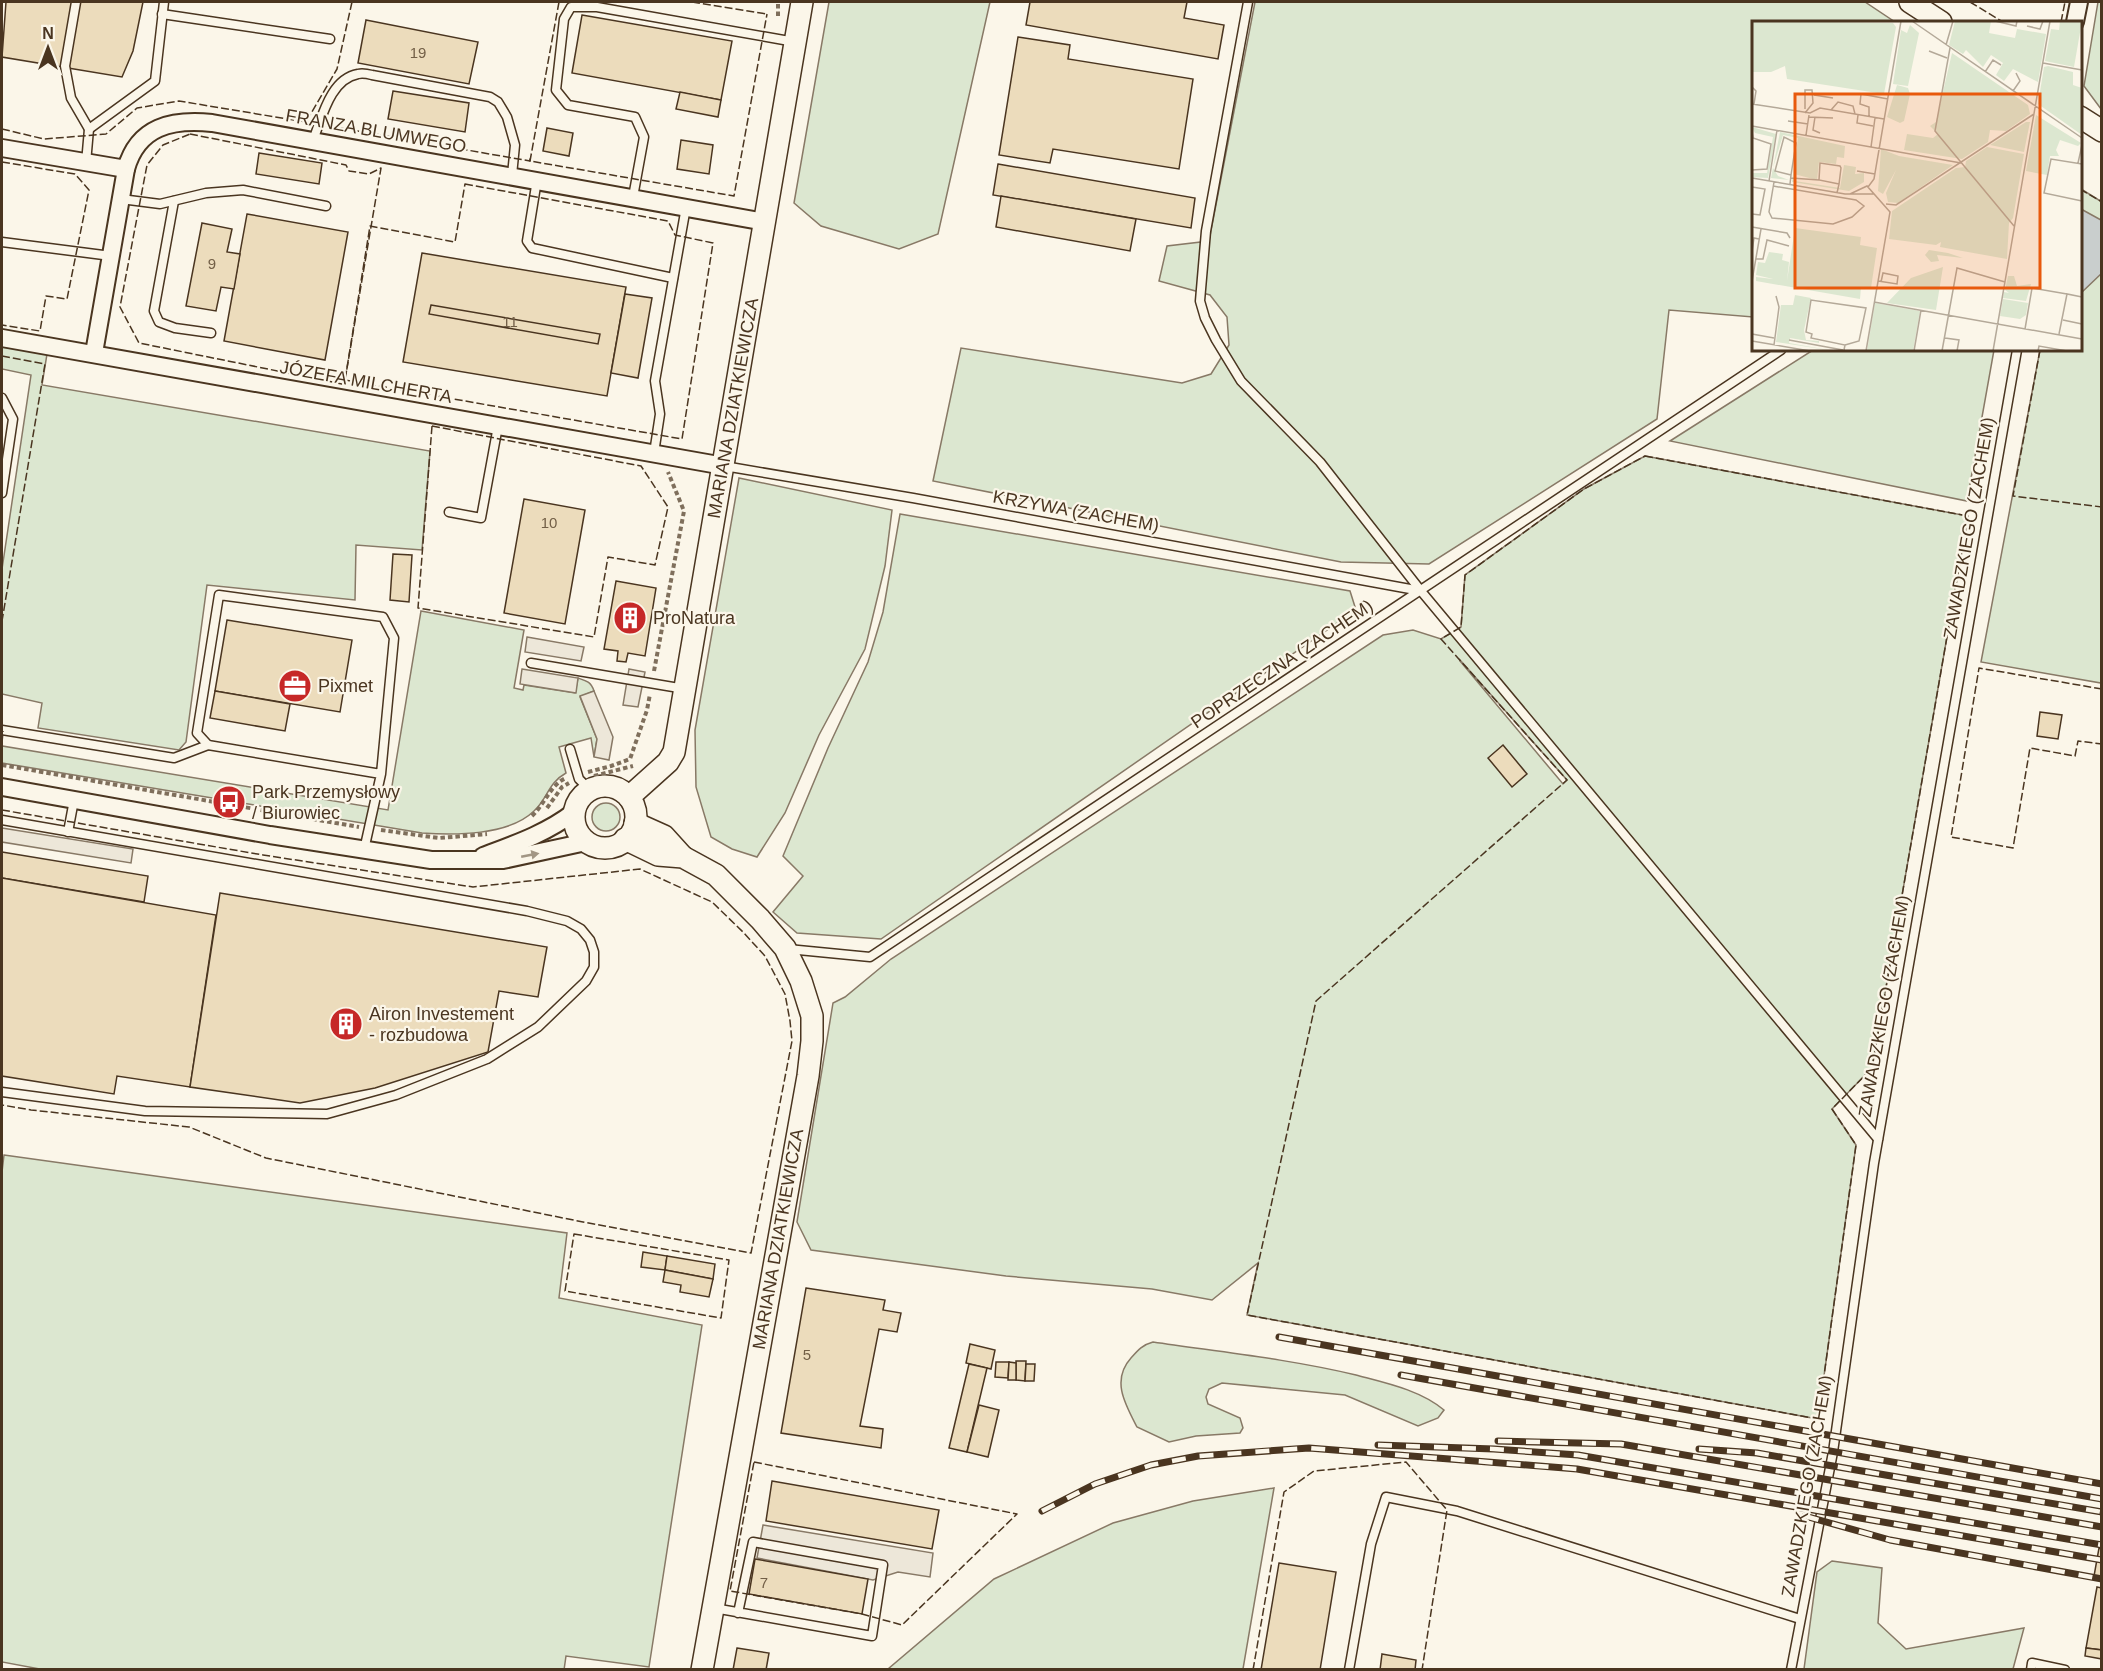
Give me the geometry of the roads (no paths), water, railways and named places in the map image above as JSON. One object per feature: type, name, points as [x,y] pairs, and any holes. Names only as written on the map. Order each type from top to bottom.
[{"type":"street","name":"MARIANA DZIATKIEWICZA","points":[[629,797],[668,762],[674,752],[802,2]]},
{"type":"street","points":[[1910,2],[1939,21]]},
{"type":"street","points":[[2075,21],[2079,2]]},
{"type":"street","points":[[2082,118],[2102,131]]},
{"type":"street","name":"FRANZA BLUMWEGO","points":[[94,353],[126,170],[132,152],[145,136],[167,124],[212,123],[765,222]]},
{"type":"street","points":[[2,148],[126,170]]},
{"type":"street","name":"JÓZEFA MILCHERTA","points":[[2,338],[724,466]]},
{"type":"street","points":[[2,787],[431,860],[474,860],[503,860],[586,842],[606,848],[619,844],[630,831],[635,810],[624,792],[612,787],[584,782],[581,797],[574,812],[560,823],[474,860]]},
{"type":"street","points":[[574,812],[578,832],[586,842]]},
{"type":"street","name":"MARIANA DZIATKIEWICZA","points":[[630,831],[664,836],[683,857],[716,875],[760,919],[785,948],[801,981],[812,1016],[812,1041],[702,1670]]},
{"type":"lane","points":[[76,2],[65,66],[71,98],[90,129],[86,162]]},
{"type":"lane","points":[[90,129],[154,81],[164,2]]},
{"type":"lane","points":[[1248,2],[1206,231],[1200,301],[1205,318],[1216,340],[1241,381],[1320,462],[1421,591],[1878,1139]]},
{"type":"lane","points":[[633,197],[644,137],[635,117],[568,105],[556,90],[564,19],[571,7],[597,7],[795,42]]},
{"type":"lane","points":[[162,14],[330,39]]},
{"type":"lane","points":[[313,140],[327,103],[342,81],[358,74],[372,75],[490,97],[498,102],[507,117],[515,146],[512,175]]},
{"type":"lane","points":[[537,180],[527,241],[532,248],[673,278]]},
{"type":"lane","points":[[121,199],[160,204],[206,193],[243,190],[326,206]]},
{"type":"lane","points":[[174,201],[154,310],[159,322],[175,328],[211,333]]},
{"type":"lane","points":[[654,453],[660,414],[655,381],[686,207]]},
{"type":"lane","points":[[2,242],[111,256]]},
{"type":"lane","name":"POPRZECZNA (ZACHEM)","points":[[785,948],[870,957],[1780,351]]},
{"type":"lane","name":"ZAWADZKIEGO (ZACHEM)","points":[[1791,1670],[1833,1452],[1878,1139],[2017,351]]},
{"type":"lane","points":[[2,398],[13,419],[2,493]]},
{"type":"lane","points":[[449,512],[481,518],[498,426]]},
{"type":"lane","name":"KRZYWA (ZACHEM)","points":[[724,466],[935,502],[1421,591]]},
{"type":"lane","points":[[208,745],[197,733],[219,595],[383,617],[394,638],[381,774],[364,850]]},
{"type":"lane","points":[[531,663],[685,689]]},
{"type":"lane","points":[[2,730],[174,758],[208,745],[381,774]]},
{"type":"lane","points":[[570,749],[584,782]]},
{"type":"lane","points":[[68,832],[74,800]]},
{"type":"lane","points":[[2,820],[515,909],[567,921],[581,928],[590,940],[594,952],[594,967],[586,981],[538,1027],[487,1059],[396,1095],[327,1114],[145,1111],[2,1092]]},
{"type":"lane","points":[[1349,1670],[1371,1544],[1386,1497],[1457,1511],[1800,1619]]},
{"type":"lane","points":[[713,1608],[738,1613],[872,1636],[883,1564],[753,1542],[738,1613]]},
{"type":"lane","points":[[2031,1670],[2032,1664],[2065,1670]]},
{"type":"railway","points":[[1279,1337],[2102,1484]]},
{"type":"railway","points":[[1401,1375],[2102,1499]]},
{"type":"railway","points":[[1498,1441],[1621,1444],[2102,1527]]},
{"type":"railway","points":[[1378,1445],[1578,1455],[2102,1545]]},
{"type":"railway","points":[[1042,1511],[1095,1484],[1151,1465],[1198,1456],[1309,1448],[1577,1469],[2102,1560]]},
{"type":"railway","points":[[1699,1449],[1757,1453],[2102,1512]]},
{"type":"railway","points":[[1805,1516],[1890,1540],[2102,1579]]},
{"type":"place","name":"ProNatura","points":[[630,618]]},
{"type":"place","name":"Pixmet","points":[[295,686]]},
{"type":"place","name":"Park Przemysłowy / Biurowiec","points":[[229,802]]},
{"type":"place","name":"Airon Investement - rozbudowa","points":[[346,1024]]}]
